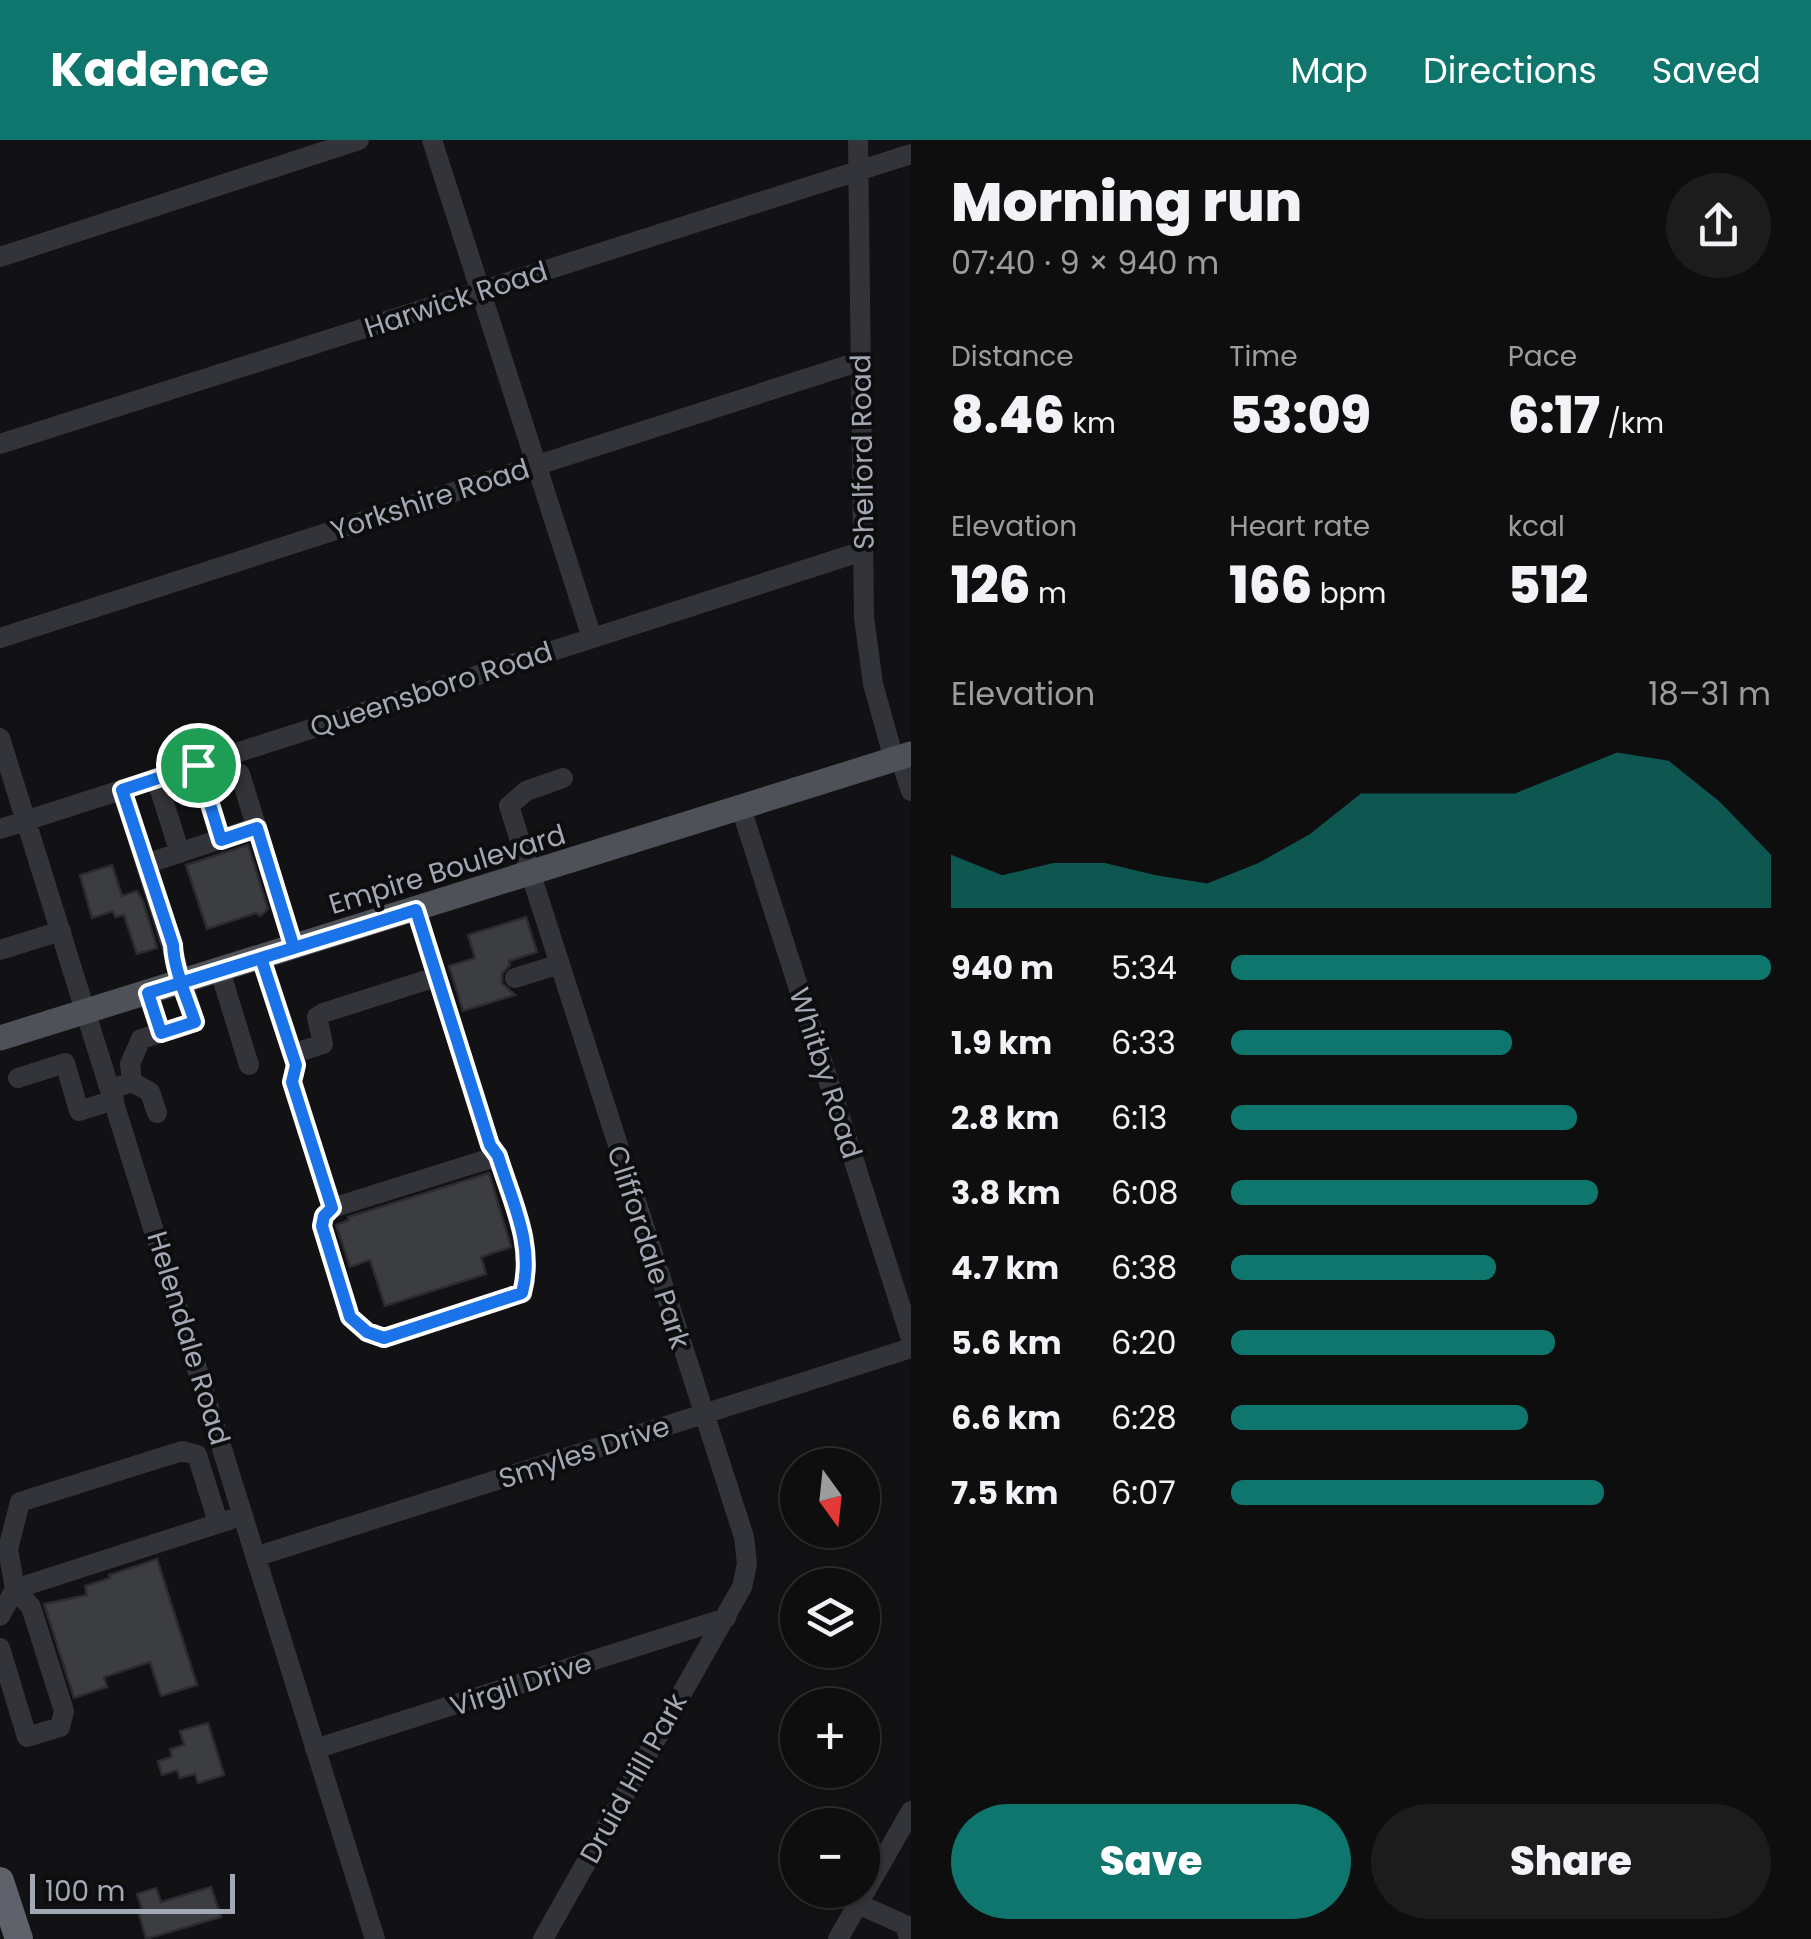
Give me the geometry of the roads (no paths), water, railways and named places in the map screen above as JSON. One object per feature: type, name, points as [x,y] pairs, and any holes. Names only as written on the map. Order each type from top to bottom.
[{"type":"highway","points":[[0,1881],[20,1939]]},
{"type":"main road","name":"Empire Boulevard","points":[[0,1038],[902,757]]},
{"type":"street","points":[[0,257],[359,140]]},
{"type":"street","points":[[432,140],[592,638]]},
{"type":"street","name":"Shelford Road","points":[[858,140],[867,647],[911,791]]},
{"type":"street","name":"Harwick Road","points":[[0,444],[911,154]]},
{"type":"street","name":"Yorkshire Road","points":[[0,638],[860,361]]},
{"type":"street","name":"Queensboro Road","points":[[0,828],[863,551]]},
{"type":"street","name":"Helendale Road","points":[[0,738],[375,1939]]},
{"type":"street","points":[[198,765],[221,840]]},
{"type":"street","points":[[240,774],[294,948]]},
{"type":"street","points":[[156,778],[180,853]]},
{"type":"street","name":"Cliffordale Park","points":[[563,778],[526,791],[509,806],[746,1551],[746,1574],[726,1618]]},
{"type":"street","points":[[122,790],[195,1022],[141,1039],[130,1064],[132,1082]]},
{"type":"street","name":"Whitby Road","points":[[741,808],[911,1340]]},
{"type":"street","points":[[146,864],[257,828]]},
{"type":"street","points":[[416,910],[490,1145],[498,1156],[527,1248],[528,1270],[522,1293],[384,1338],[367,1332],[350,1317],[322,1226],[324,1216],[332,1208],[498,1156]]},
{"type":"street","points":[[0,950],[61,931]]},
{"type":"street","points":[[261,958],[296,1065],[292,1082],[332,1208]]},
{"type":"street","points":[[514,978],[560,964]]},
{"type":"street","points":[[220,971],[249,1065]]},
{"type":"street","points":[[292,1054],[323,1044],[317,1024],[323,1013],[436,977]]},
{"type":"street","points":[[148,993],[161,1033]]},
{"type":"street","points":[[18,1078],[65,1064],[80,1110],[132,1082]]},
{"type":"street","points":[[132,1082],[150,1092],[157,1113]]},
{"type":"street","name":"Smyles Drive","points":[[258,1556],[911,1348]]},
{"type":"street","points":[[0,1648],[27,1737],[60,1727],[64,1711],[30,1607],[15,1590],[8,1549],[20,1502],[182,1451],[196,1455],[218,1522]]},
{"type":"street","points":[[0,1616],[15,1590],[218,1522],[245,1517]]},
{"type":"street","name":"Virgil Drive","points":[[315,1749],[726,1618]]},
{"type":"street","name":"Druid Hill Park","points":[[543,1939],[726,1618]]},
{"type":"street","points":[[880,1865],[911,1811]]},
{"type":"street","points":[[838,1939],[856,1908]]},
{"type":"street","points":[[867,1908],[905,1925],[909,1939]]}]
